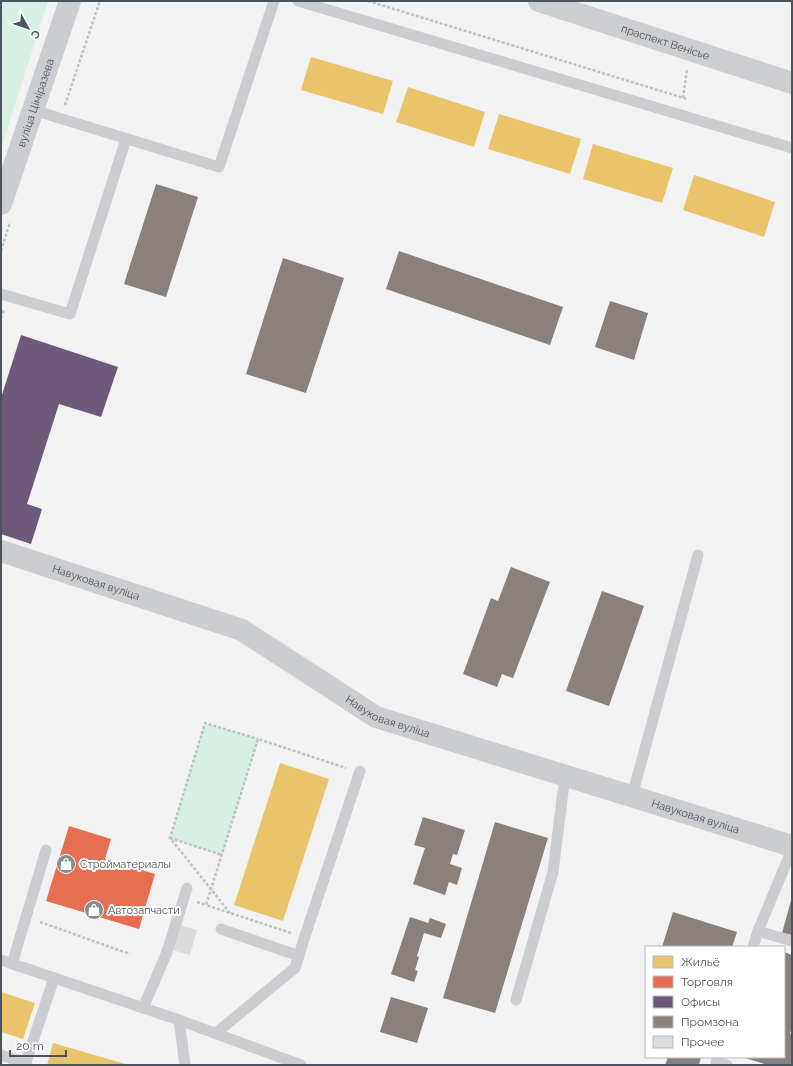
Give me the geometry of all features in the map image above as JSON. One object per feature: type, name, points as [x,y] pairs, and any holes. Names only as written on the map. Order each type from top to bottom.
[{"type":"street","name":"вуліца Ціміразева","points":[[1,204],[70,1]]},
{"type":"street","name":"праспект Венісье","points":[[539,1],[689,51],[792,83]]},
{"type":"street","name":"Навуковая вуліца","points":[[1,551],[242,630],[376,717],[792,846]]},
{"type":"lane","points":[[33,110],[219,167],[274,1]]},
{"type":"lane","points":[[298,1],[792,148]]},
{"type":"lane","points":[[1,294],[70,314],[126,138]]},
{"type":"lane","points":[[632,796],[698,555]]},
{"type":"lane","points":[[216,1033],[295,968],[295,955],[306,932],[355,770]]},
{"type":"lane","points":[[516,1000],[553,872],[565,775]]},
{"type":"lane","points":[[753,946],[758,931],[792,849]]},
{"type":"lane","points":[[12,964],[46,850]]},
{"type":"lane","points":[[143,1008],[167,952],[187,888]]},
{"type":"lane","points":[[221,929],[295,955]]},
{"type":"lane","points":[[758,931],[792,941]]},
{"type":"lane","points":[[1,960],[179,1020],[301,1065]]},
{"type":"lane","points":[[1,1055],[26,1064],[54,978]]},
{"type":"lane","points":[[179,1020],[185,1065]]},
{"type":"lane","points":[[716,1061],[727,1065]]},
{"type":"path","points":[[60,118],[100,1]]},
{"type":"path","points":[[368,1],[690,100]]},
{"type":"path","points":[[683,98],[689,51]]},
{"type":"path","points":[[170,838],[205,723],[355,770]]},
{"type":"path","points":[[258,740],[206,905],[297,934],[295,955]]},
{"type":"path","points":[[170,838],[222,855]]},
{"type":"path","points":[[170,838],[230,913]]},
{"type":"path","points":[[26,918],[130,954]]},
{"type":"green space","points":[[1,1],[48,1],[1,149]]},
{"type":"green space","points":[[205,723],[258,739],[222,855],[170,838]]},
{"type":"building: Жильё","points":[[311,57],[393,81],[383,114],[301,90]]},
{"type":"building: Жильё","points":[[408,87],[485,112],[474,147],[396,122]]},
{"type":"building: Жильё","points":[[499,114],[581,139],[570,174],[488,149]]},
{"type":"building: Жильё","points":[[593,144],[673,168],[662,203],[583,179]]},
{"type":"building: Жильё","points":[[694,175],[775,202],[764,237],[683,210]]},
{"type":"building: Жильё","points":[[280,763],[329,779],[283,921],[234,905]]},
{"type":"building: Жильё","points":[[1,992],[35,1003],[23,1039],[1,1032]]},
{"type":"building: Жильё","points":[[53,1043],[129,1065],[47,1065]]},
{"type":"building: Торговля","points":[[69,826],[111,839],[105,859],[155,874],[139,929],[46,901]]},
{"type":"building: Офисы","points":[[21,335],[118,367],[101,417],[59,404],[27,504],[42,509],[31,544],[1,534],[1,398]]},
{"type":"building: Промзона","points":[[156,184],[198,197],[166,297],[124,284]]},
{"type":"building: Промзона","points":[[399,251],[563,307],[550,345],[386,289]]},
{"type":"building: Промзона","points":[[283,258],[344,278],[306,393],[246,374]]},
{"type":"building: Промзона","points":[[610,301],[648,313],[634,360],[595,347]]},
{"type":"building: Промзона","points":[[511,567],[550,582],[513,678],[502,674],[497,687],[463,674],[491,598],[498,601]]},
{"type":"building: Промзона","points":[[602,591],[644,606],[609,706],[566,691]]},
{"type":"building: Промзона","points":[[423,817],[465,830],[457,855],[453,854],[450,864],[462,868],[457,885],[449,882],[445,895],[413,884],[425,848],[414,845]]},
{"type":"building: Промзона","points":[[495,822],[548,838],[495,1013],[443,998]]},
{"type":"building: Промзона","points":[[792,897],[792,935],[782,933]]},
{"type":"building: Промзона","points":[[673,912],[737,932],[732,946],[662,946]]},
{"type":"building: Промзона","points":[[410,917],[428,923],[430,918],[446,924],[441,938],[424,933],[417,956],[419,957],[415,970],[418,971],[414,982],[391,974]]},
{"type":"building: Промзона","points":[[785,952],[792,955],[792,1027],[790,1034],[792,1034],[792,1065],[768,1065],[745,1058],[785,1058]]},
{"type":"building: Промзона","points":[[391,997],[428,1008],[417,1043],[380,1032]]},
{"type":"building: Промзона","points":[[668,1058],[701,1058],[699,1065],[665,1065]]},
{"type":"building: Прочее","points":[[179,925],[197,930],[190,955],[172,950]]},
{"type":"place","name":"Стройматериалы","points":[[66,864]]},
{"type":"place","name":"Автозапчасти","points":[[94,910]]}]
